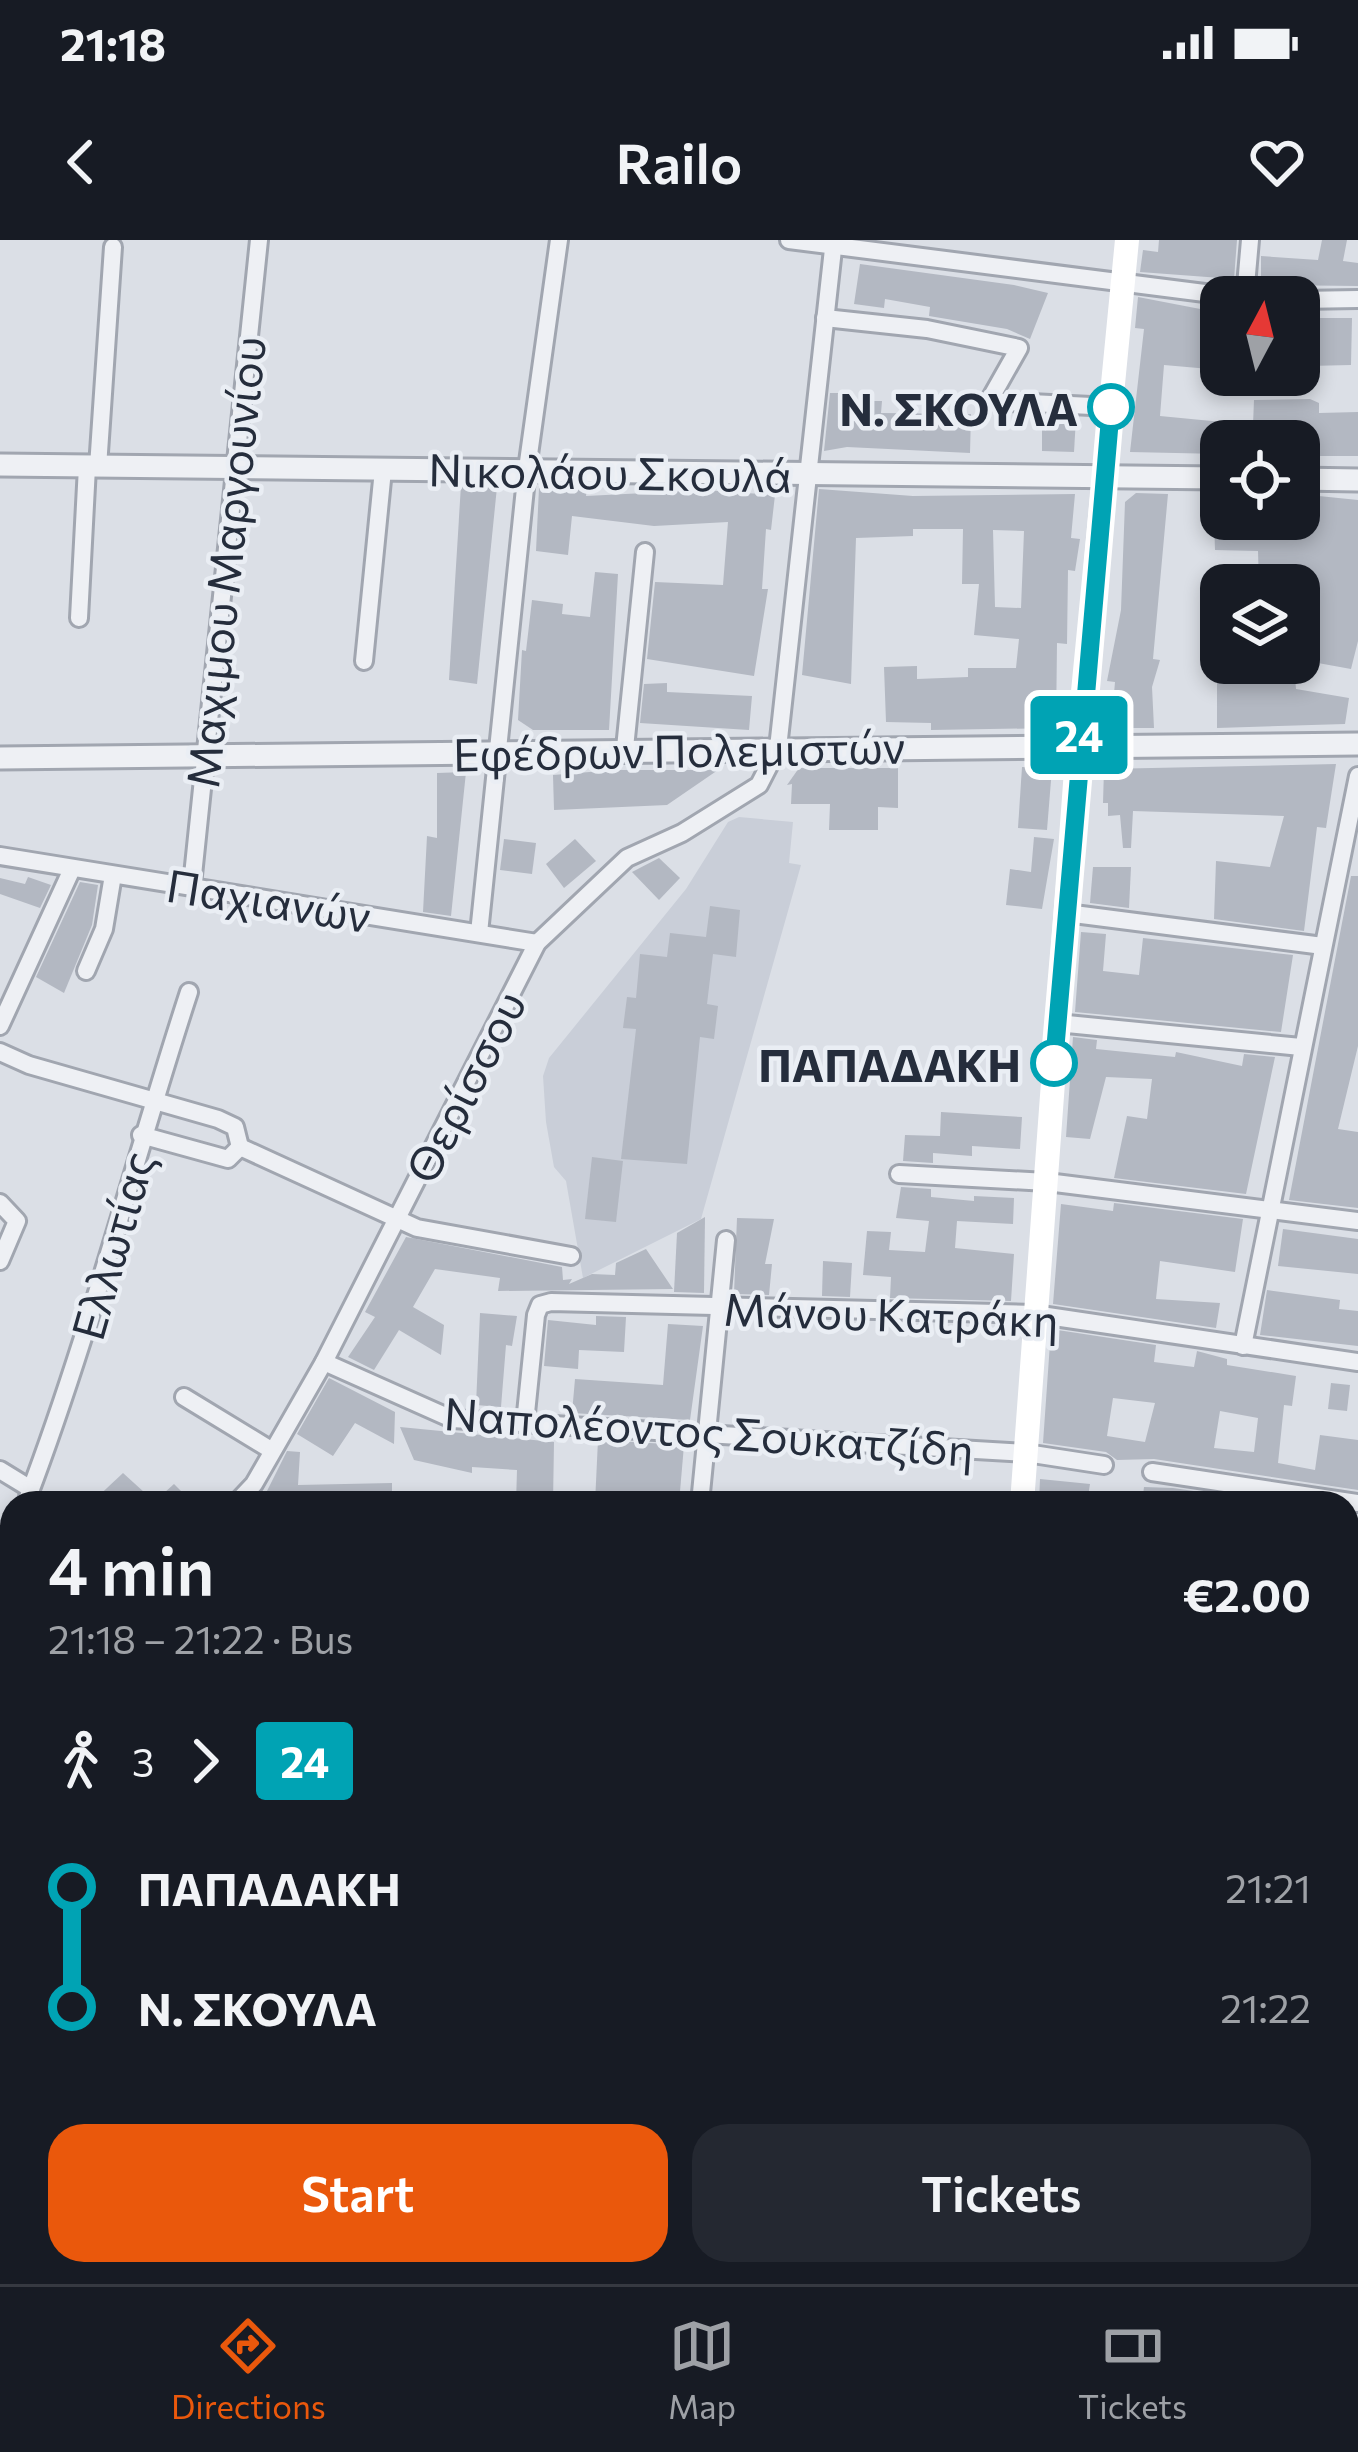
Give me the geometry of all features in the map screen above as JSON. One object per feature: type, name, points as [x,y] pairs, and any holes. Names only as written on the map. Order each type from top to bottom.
[{"type":"main road","points":[[1023,1491],[1078,743],[1127,240]]},
{"type":"street","name":"Μαχιμου Mαργουνίου","points":[[192,885],[201,754],[259,240]]},
{"type":"street","points":[[479,933],[527,470],[559,240]]},
{"type":"street","points":[[789,240],[1200,292]]},
{"type":"street","points":[[1247,276],[1250,240]]},
{"type":"street","points":[[778,748],[833,243]]},
{"type":"street","points":[[79,618],[112,247]]},
{"type":"street","points":[[1320,300],[1358,299]]},
{"type":"street","points":[[826,318],[927,329],[1018,348],[989,401],[1111,407]]},
{"type":"street","name":"Νικολάου Σκουλά","points":[[0,465],[1200,478]]},
{"type":"street","points":[[364,662],[383,470]]},
{"type":"street","points":[[1320,479],[1358,480]]},
{"type":"street","points":[[625,748],[645,552]]},
{"type":"street","name":"Εφέδρων Πολεμιστών","points":[[0,758],[1078,743],[1358,744]]},
{"type":"street","name":"Θερίσσου","points":[[244,1491],[324,1362],[537,943],[627,858],[682,832],[758,784],[778,748]]},
{"type":"street","points":[[1243,1346],[1358,776]]},
{"type":"street","name":"Παχιανών","points":[[0,856],[537,943]]},
{"type":"street","points":[[0,1026],[71,869]]},
{"type":"street","points":[[86,971],[104,929],[113,875]]},
{"type":"street","points":[[1066,913],[1323,946]]},
{"type":"street","name":"Ελλωτίας","points":[[30,1491],[89,1331],[141,1135],[189,992]]},
{"type":"street","points":[[1057,1023],[1301,1047]]},
{"type":"street","points":[[0,1052],[236,1127],[240,1147]]},
{"type":"street","points":[[141,1135],[228,1159],[240,1147]]},
{"type":"street","points":[[240,1147],[395,1220],[571,1256]]},
{"type":"street","points":[[899,1174],[1047,1182],[1358,1221]]},
{"type":"street","points":[[0,1203],[17,1221],[0,1261]]},
{"type":"street","points":[[701,1491],[726,1240]]},
{"type":"street","name":"Μάνου Κατράκη","points":[[525,1423],[540,1305],[1034,1314],[1358,1362]]},
{"type":"street","name":"Ναπολέοντος Σουκατζίδη","points":[[324,1362],[438,1415],[1026,1453],[1104,1465]]},
{"type":"street","points":[[184,1397],[271,1450]]},
{"type":"street","name":"Ελλωτίας","points":[[0,1469],[27,1491]]},
{"type":"street","points":[[1152,1472],[1267,1491]]},
{"type":"shaded area","points":[[739,817],[793,822],[789,863],[801,865],[701,1219],[583,1278],[566,1181],[554,1167],[546,1122],[543,1076],[549,1058],[686,889],[728,822]]},
{"type":"building","points":[[1159,240],[1237,240],[1234,276],[1140,272],[1143,250],[1158,252]]},
{"type":"building","points":[[1322,240],[1347,240],[1343,261],[1358,263],[1358,286],[1320,286],[1320,276],[1261,276],[1261,256],[1318,260]]},
{"type":"building","points":[[860,264],[1048,293],[1030,339],[1007,329],[929,316],[930,307],[885,299],[884,308],[854,304]]},
{"type":"building","points":[[1138,297],[1200,309],[1200,368],[1164,365],[1160,416],[1201,420],[1200,454],[1130,452],[1144,329],[1135,328]]},
{"type":"building","points":[[1320,318],[1352,318],[1351,365],[1320,366]]},
{"type":"building","points":[[830,393],[850,393],[849,401],[882,401],[881,413],[971,414],[970,453],[847,447],[824,451]]},
{"type":"building","points":[[1310,399],[1319,403],[1319,413],[1358,412],[1358,456],[1320,456],[1320,420],[1253,420],[1254,400]]},
{"type":"building","points":[[1042,416],[1076,418],[1074,452],[1042,451]]},
{"type":"building","points":[[461,485],[497,487],[477,684],[449,680]]},
{"type":"building","points":[[539,488],[587,488],[586,496],[704,490],[775,495],[771,530],[766,529],[762,589],[768,589],[754,676],[647,659],[655,582],[723,585],[728,522],[654,526],[572,516],[568,555],[536,551]]},
{"type":"building","points":[[819,489],[913,496],[1075,494],[1071,538],[1080,539],[1075,571],[1068,570],[1067,644],[1057,643],[1056,728],[931,730],[931,723],[886,722],[884,667],[917,666],[917,679],[968,677],[968,668],[1016,668],[1019,639],[974,635],[979,584],[962,584],[963,529],[913,529],[913,536],[856,538],[851,684],[802,675]],"holes":[[[993,530],[1024,531],[1021,608],[995,607]]]},
{"type":"building","points":[[1136,493],[1168,494],[1153,659],[1160,660],[1152,687],[1154,728],[1111,728],[1115,682],[1107,681],[1121,610],[1125,502]]},
{"type":"building","points":[[1320,496],[1358,500],[1358,641],[1351,669],[1320,663],[1320,564],[1258,564],[1258,551],[1215,550],[1215,540],[1320,540]]},
{"type":"building","points":[[595,572],[618,574],[609,730],[533,730],[518,720],[522,650],[526,651],[532,600],[563,604],[562,614],[590,617]]},
{"type":"building","points":[[667,683],[667,692],[752,696],[749,730],[640,723],[644,684]]},
{"type":"building","points":[[1217,684],[1296,684],[1296,689],[1349,698],[1345,724],[1217,728]]},
{"type":"building","points":[[1336,764],[1326,828],[1317,827],[1304,931],[1214,919],[1216,861],[1270,867],[1284,816],[1133,811],[1131,848],[1123,848],[1120,815],[1108,816],[1108,803],[1103,803],[1104,769]]},
{"type":"building","points":[[1022,767],[1052,768],[1047,830],[1018,828]]},
{"type":"building","points":[[799,768],[898,768],[898,808],[878,807],[878,830],[829,830],[830,804],[791,804],[792,784],[787,785]]},
{"type":"building","points":[[718,770],[667,805],[554,810],[553,775]]},
{"type":"building","points":[[466,772],[451,916],[423,912],[427,836],[437,838],[437,773]]},
{"type":"building","points":[[1034,837],[1054,839],[1042,909],[1006,905],[1010,869],[1031,872]]},
{"type":"building","points":[[504,839],[536,843],[532,874],[500,870]]},
{"type":"building","points":[[575,839],[596,861],[564,888],[546,864]]},
{"type":"building","points":[[659,858],[680,878],[659,900],[632,872]]},
{"type":"building","points":[[1093,867],[1131,867],[1129,908],[1090,903]]},
{"type":"building","points":[[1351,876],[1358,876],[1358,1046],[1338,1129],[1358,1132],[1358,1208],[1289,1200]]},
{"type":"building","points":[[28,877],[51,885],[40,908],[0,894],[0,878],[25,884]]},
{"type":"building","points":[[80,882],[98,885],[92,925],[64,993],[36,977]]},
{"type":"building","points":[[710,906],[740,910],[736,957],[713,954],[707,1004],[718,1006],[714,1039],[700,1037],[687,1164],[621,1159],[636,1029],[623,1028],[627,997],[636,998],[640,954],[667,957],[670,933],[706,937]]},
{"type":"building","points":[[1081,932],[1106,934],[1103,971],[1139,975],[1143,938],[1293,955],[1281,1032],[1075,1012]]},
{"type":"building","points":[[1073,1037],[1097,1040],[1096,1049],[1175,1057],[1176,1052],[1242,1066],[1244,1054],[1275,1057],[1246,1194],[1114,1178],[1127,1116],[1147,1119],[1152,1079],[1106,1077],[1090,1139],[1066,1137]]},
{"type":"building","points":[[941,1112],[1022,1117],[1020,1149],[972,1146],[972,1156],[933,1153],[933,1163],[903,1161],[905,1135],[940,1136]]},
{"type":"building","points":[[592,1157],[623,1161],[616,1222],[585,1219]]},
{"type":"building","points":[[901,1187],[931,1189],[931,1197],[1014,1198],[1013,1224],[957,1221],[955,1248],[1014,1254],[1011,1301],[890,1298],[891,1277],[863,1275],[867,1231],[891,1232],[889,1250],[925,1252],[929,1221],[896,1218]]},
{"type":"building","points":[[1114,1203],[1243,1219],[1235,1272],[1160,1261],[1156,1299],[1220,1303],[1216,1328],[1053,1304],[1061,1204],[1113,1211]]},
{"type":"building","points":[[705,1217],[704,1293],[674,1292],[677,1233]]},
{"type":"building","points":[[737,1218],[774,1219],[765,1264],[772,1264],[769,1295],[734,1294]]},
{"type":"building","points":[[1283,1229],[1358,1239],[1358,1274],[1278,1266]]},
{"type":"building","points":[[406,1237],[562,1267],[563,1280],[572,1279],[569,1284],[592,1274],[615,1275],[616,1263],[646,1249],[673,1289],[498,1291],[500,1278],[435,1269],[413,1307],[444,1325],[441,1355],[399,1330],[374,1370],[348,1357],[375,1317],[365,1312]]},
{"type":"building","points":[[823,1261],[852,1263],[850,1297],[822,1296]]},
{"type":"building","points":[[1267,1290],[1340,1300],[1339,1309],[1358,1311],[1358,1346],[1260,1335]]},
{"type":"building","points":[[480,1313],[517,1316],[512,1346],[506,1345],[501,1407],[476,1405]]},
{"type":"building","points":[[596,1316],[626,1317],[624,1352],[579,1350],[578,1369],[544,1366],[548,1320],[596,1325]]},
{"type":"building","points":[[668,1324],[703,1326],[690,1420],[572,1413],[575,1379],[663,1385]]},
{"type":"building","points":[[1051,1329],[1156,1345],[1154,1362],[1194,1367],[1197,1351],[1227,1359],[1227,1365],[1296,1376],[1292,1406],[1284,1405],[1278,1463],[1315,1470],[1320,1435],[1358,1440],[1358,1490],[1154,1459],[1117,1460],[1106,1452],[1043,1443]],"holes":[[[1113,1398],[1155,1403],[1145,1442],[1107,1436]],[[1220,1411],[1258,1418],[1254,1452],[1214,1448]]]},
{"type":"building","points":[[329,1378],[395,1412],[394,1444],[355,1423],[333,1456],[297,1434]]},
{"type":"building","points":[[1331,1383],[1350,1385],[1347,1411],[1328,1409]]},
{"type":"building","points":[[400,1427],[554,1442],[553,1491],[516,1491],[517,1470],[472,1467],[472,1473],[414,1460]]},
{"type":"building","points":[[598,1440],[684,1445],[680,1491],[596,1491]]},
{"type":"building","points":[[287,1451],[300,1452],[298,1485],[392,1483],[392,1491],[267,1491]]},
{"type":"building","points":[[123,1473],[143,1491],[104,1491]]},
{"type":"building","points":[[1040,1479],[1090,1484],[1089,1491],[1040,1491]]},
{"type":"building","points":[[1144,1487],[1194,1491],[1144,1491]]},
{"type":"bus line","name":"24","points":[[1054,1063],[1078,743],[1111,407]]},
{"type":"place","name":"Ν. ΣΚΟΥΛΑ","points":[[1111,407]]},
{"type":"place","name":"ΠΑΠΑΔΑΚΗ","points":[[1054,1063]]}]
